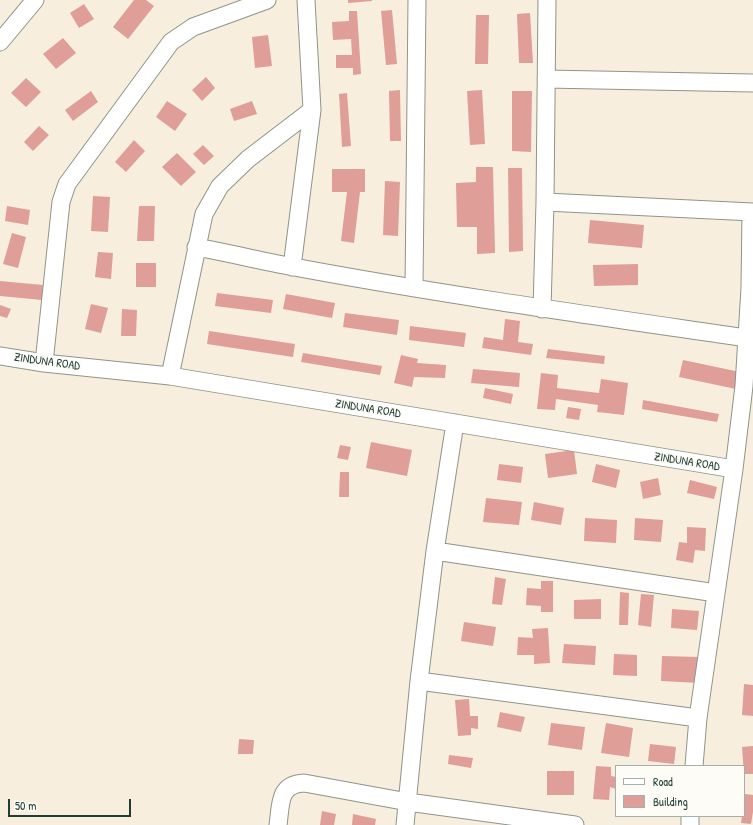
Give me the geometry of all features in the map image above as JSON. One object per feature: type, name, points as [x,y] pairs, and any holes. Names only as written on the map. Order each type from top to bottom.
[{"type":"street","points":[[0,42],[35,0]]},
{"type":"street","points":[[44,363],[61,202],[67,184],[171,42],[193,27],[267,0]]},
{"type":"street","points":[[292,267],[312,110],[306,0]]},
{"type":"street","points":[[414,288],[417,0]]},
{"type":"street","points":[[542,309],[545,202],[547,0]]},
{"type":"street","points":[[546,79],[753,84]]},
{"type":"street","points":[[170,376],[204,214],[220,186],[248,159],[312,110]]},
{"type":"street","points":[[545,202],[752,212],[748,338],[744,386],[734,469],[698,718],[694,765]]},
{"type":"street","points":[[196,247],[292,267],[414,288],[542,309],[748,338]]},
{"type":"street","name":"ZINDUNA ROAD","points":[[0,356],[44,363],[170,376],[734,469]]},
{"type":"street","points":[[405,825],[419,681],[435,551],[455,423]]},
{"type":"street","points":[[435,551],[716,593]]},
{"type":"street","points":[[419,681],[698,718]]},
{"type":"street","points":[[278,825],[282,796],[286,789],[295,783],[304,783],[408,802],[533,822],[575,825]]},
{"type":"building","points":[[134,0],[146,0],[154,6],[128,39],[113,27]]},
{"type":"building","points":[[348,0],[372,0],[372,1],[348,3]]},
{"type":"building","points":[[84,4],[94,19],[79,28],[70,13]]},
{"type":"building","points":[[392,10],[397,64],[386,65],[381,11]]},
{"type":"building","points":[[349,11],[357,11],[361,74],[353,75],[353,68],[336,68],[336,55],[352,55],[351,39],[333,40],[332,22],[349,21]]},
{"type":"building","points":[[530,13],[533,63],[519,63],[517,14]]},
{"type":"building","points":[[476,15],[489,15],[488,64],[475,64]]},
{"type":"building","points":[[268,35],[272,66],[255,68],[252,37]]},
{"type":"building","points":[[63,38],[76,53],[56,69],[43,54]]},
{"type":"building","points":[[206,77],[215,88],[202,101],[192,90]]},
{"type":"building","points":[[26,78],[41,92],[26,107],[11,93]]},
{"type":"building","points":[[400,90],[401,141],[390,141],[389,91]]},
{"type":"building","points":[[482,90],[485,144],[470,145],[467,91]]},
{"type":"building","points":[[91,91],[98,102],[73,121],[65,110]]},
{"type":"building","points":[[512,91],[532,91],[531,152],[512,151]]},
{"type":"building","points":[[347,93],[351,146],[342,147],[339,94]]},
{"type":"building","points":[[167,101],[187,114],[175,131],[156,117]]},
{"type":"building","points":[[252,101],[257,114],[234,121],[230,109]]},
{"type":"building","points":[[39,126],[49,135],[33,151],[24,142]]},
{"type":"building","points":[[134,140],[145,151],[126,172],[115,162]]},
{"type":"building","points":[[203,145],[214,156],[204,165],[193,154]]},
{"type":"building","points":[[177,153],[196,172],[181,186],[162,167]]},
{"type":"building","points":[[476,167],[493,167],[495,253],[477,254],[477,227],[457,227],[456,183],[476,182]]},
{"type":"building","points":[[508,168],[522,168],[523,251],[509,252]]},
{"type":"building","points":[[332,169],[365,169],[365,192],[360,192],[354,243],[341,241],[347,192],[332,192]]},
{"type":"building","points":[[385,181],[400,182],[398,236],[383,235]]},
{"type":"building","points":[[93,196],[110,197],[108,232],[91,231]]},
{"type":"building","points":[[7,206],[30,210],[28,225],[5,221]]},
{"type":"building","points":[[139,206],[155,206],[154,241],[137,241]]},
{"type":"building","points":[[590,220],[644,225],[642,248],[588,243]]},
{"type":"building","points":[[12,233],[26,237],[18,268],[3,264]]},
{"type":"building","points":[[98,252],[113,253],[111,279],[95,277]]},
{"type":"building","points":[[136,263],[156,263],[156,287],[136,287]]},
{"type":"building","points":[[638,264],[638,285],[594,286],[593,265]]},
{"type":"building","points":[[0,281],[43,285],[42,300],[0,296]]},
{"type":"building","points":[[217,293],[273,300],[271,313],[215,306]]},
{"type":"building","points":[[286,294],[335,303],[332,318],[283,309]]},
{"type":"building","points":[[91,304],[108,308],[101,333],[85,329]]},
{"type":"building","points":[[0,305],[11,309],[7,318],[0,316]]},
{"type":"building","points":[[122,309],[137,310],[136,336],[121,336]]},
{"type":"building","points":[[345,313],[399,320],[397,335],[343,327]]},
{"type":"building","points":[[505,319],[520,321],[518,342],[533,344],[531,355],[482,348],[484,337],[503,340]]},
{"type":"building","points":[[410,326],[466,333],[464,347],[409,340]]},
{"type":"building","points":[[209,331],[295,344],[293,357],[207,344]]},
{"type":"building","points":[[548,349],[605,356],[604,364],[546,358]]},
{"type":"building","points":[[303,353],[382,366],[380,375],[301,362]]},
{"type":"building","points":[[401,355],[418,359],[417,363],[446,365],[445,378],[414,377],[412,387],[394,383]]},
{"type":"building","points":[[683,360],[740,372],[736,389],[679,377]]},
{"type":"building","points":[[473,369],[520,373],[519,387],[471,383]]},
{"type":"building","points":[[541,373],[558,375],[557,388],[599,393],[601,379],[628,383],[624,415],[597,412],[598,405],[556,399],[555,410],[537,409]]},
{"type":"building","points":[[485,388],[513,394],[511,404],[483,398]]},
{"type":"building","points":[[643,400],[719,414],[717,422],[642,409]]},
{"type":"building","points":[[568,407],[581,409],[579,420],[566,418]]},
{"type":"building","points":[[371,442],[412,450],[407,476],[366,468]]},
{"type":"building","points":[[340,445],[351,447],[348,460],[337,458]]},
{"type":"building","points":[[574,450],[577,474],[548,478],[545,454]]},
{"type":"building","points":[[499,464],[523,467],[521,483],[497,480]]},
{"type":"building","points":[[596,464],[620,470],[616,488],[592,482]]},
{"type":"building","points":[[340,472],[349,472],[349,497],[339,497]]},
{"type":"building","points":[[658,478],[661,495],[643,499],[640,482]]},
{"type":"building","points":[[690,480],[717,487],[714,499],[687,493]]},
{"type":"building","points":[[486,498],[522,502],[519,525],[483,522]]},
{"type":"building","points":[[534,502],[564,508],[561,525],[531,520]]},
{"type":"building","points":[[585,518],[617,520],[616,543],[584,541]]},
{"type":"building","points":[[635,518],[663,520],[661,542],[634,540]]},
{"type":"building","points":[[687,527],[706,528],[705,551],[695,550],[693,563],[676,560],[679,542],[687,543]]},
{"type":"building","points":[[495,577],[506,579],[502,605],[492,604]]},
{"type":"building","points":[[541,581],[553,581],[553,612],[541,612],[541,606],[526,605],[527,588],[541,589]]},
{"type":"building","points":[[620,592],[629,593],[628,625],[619,625]]},
{"type":"building","points":[[641,594],[654,595],[651,627],[638,625]]},
{"type":"building","points":[[601,599],[601,619],[574,619],[574,600]]},
{"type":"building","points":[[672,609],[699,611],[697,630],[671,628]]},
{"type":"building","points":[[464,622],[496,627],[493,646],[461,641]]},
{"type":"building","points":[[548,628],[550,663],[534,664],[534,655],[517,655],[518,637],[533,638],[532,629]]},
{"type":"building","points":[[564,644],[596,646],[595,665],[562,663]]},
{"type":"building","points":[[614,654],[637,655],[637,676],[613,675]]},
{"type":"building","points":[[662,656],[700,657],[699,683],[661,681]]},
{"type":"building","points":[[744,684],[753,685],[753,716],[742,715]]},
{"type":"building","points":[[469,699],[470,716],[478,716],[478,729],[471,728],[471,735],[458,736],[455,700]]},
{"type":"building","points":[[500,712],[525,717],[521,732],[497,727]]},
{"type":"building","points":[[551,723],[585,727],[582,750],[548,745]]},
{"type":"building","points":[[606,723],[633,728],[629,757],[601,753]]},
{"type":"building","points":[[239,739],[254,740],[253,754],[238,754]]},
{"type":"building","points":[[650,744],[676,747],[674,764],[648,761]]},
{"type":"building","points":[[753,746],[753,774],[745,774],[742,747]]},
{"type":"building","points":[[449,755],[473,758],[471,768],[448,764]]},
{"type":"building","points":[[596,766],[611,767],[611,776],[615,777],[615,789],[610,787],[609,800],[593,799]]},
{"type":"building","points":[[547,771],[574,771],[574,795],[547,795]]},
{"type":"building","points":[[745,794],[753,795],[751,824],[741,823],[742,817],[745,817]]},
{"type":"building","points":[[322,811],[336,814],[334,825],[320,825]]},
{"type":"building","points":[[353,814],[376,819],[375,825],[352,825]]}]
